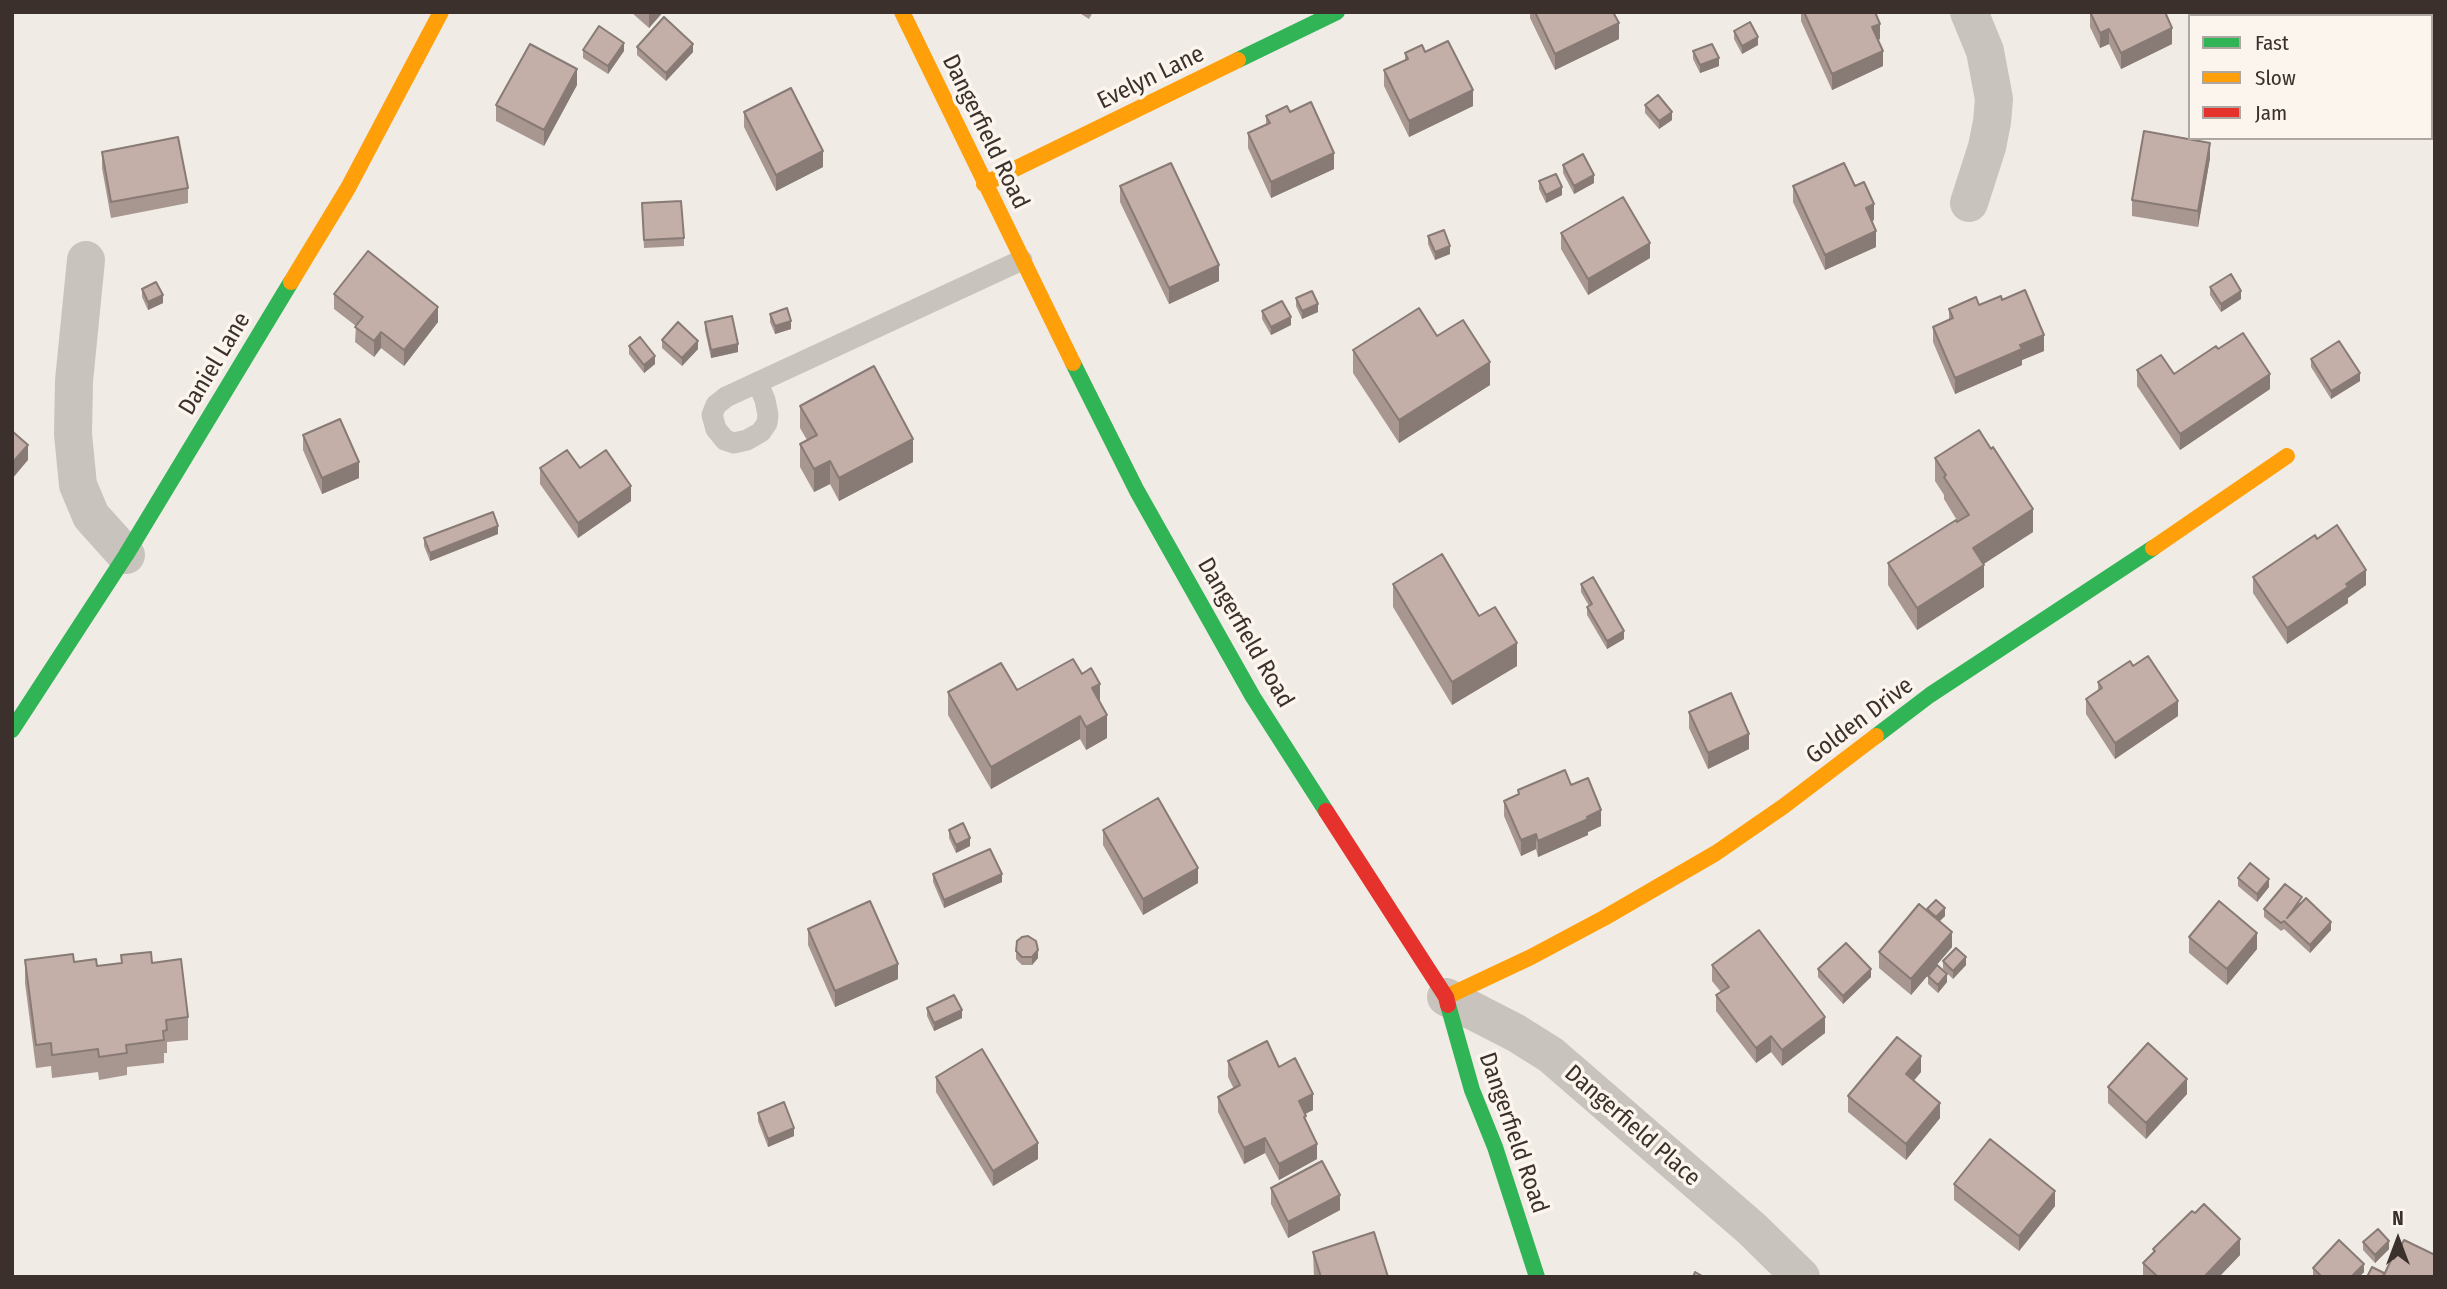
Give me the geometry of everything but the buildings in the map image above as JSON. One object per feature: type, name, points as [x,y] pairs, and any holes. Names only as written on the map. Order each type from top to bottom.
[{"type":"street","name":"Daniel Lane","points":[[12,730],[126,555],[348,188],[441,12]]},
{"type":"street","name":"Dangerfield Road","points":[[902,12],[984,184],[1137,491],[1253,697],[1446,997],[1472,1090],[1495,1147],[1537,1277]]},
{"type":"street","name":"Evelyn Lane","points":[[984,184],[1337,12]]},
{"type":"street","points":[[1969,12],[1984,51],[1994,99],[1990,135],[1969,203]]},
{"type":"street","points":[[86,260],[74,381],[73,434],[78,485],[91,516],[126,555]]},
{"type":"street","name":"Golden Drive","points":[[1446,997],[1544,950],[1716,853],[1806,790],[1930,695],[2056,610],[2121,570],[2287,456]]},
{"type":"street","name":"Dangerfield Place","points":[[1446,997],[1516,1033],[1551,1055],[1752,1229],[1801,1277]]},
{"type":"lane","points":[[758,383],[1022,260]]},
{"type":"traffic: fast","points":[[1238,60],[1337,12]]},
{"type":"traffic: fast","points":[[12,730],[126,555],[291,282]]},
{"type":"traffic: fast","points":[[1073,363],[1137,491],[1253,697],[1326,811]]},
{"type":"traffic: fast","points":[[1876,736],[1930,695],[2153,548]]},
{"type":"traffic: fast","points":[[1448,1005],[1472,1090],[1495,1147],[1537,1277]]},
{"type":"traffic: slow","points":[[291,282],[348,188],[441,12]]},
{"type":"traffic: slow","points":[[902,12],[1073,363]]},
{"type":"traffic: slow","points":[[984,184],[1238,60]]},
{"type":"traffic: slow","points":[[2153,548],[2287,456]]},
{"type":"traffic: slow","points":[[1446,997],[1531,957],[1716,853],[1784,806],[1876,736]]},
{"type":"traffic: jam","points":[[1326,811],[1446,997],[1448,1005]]}]
